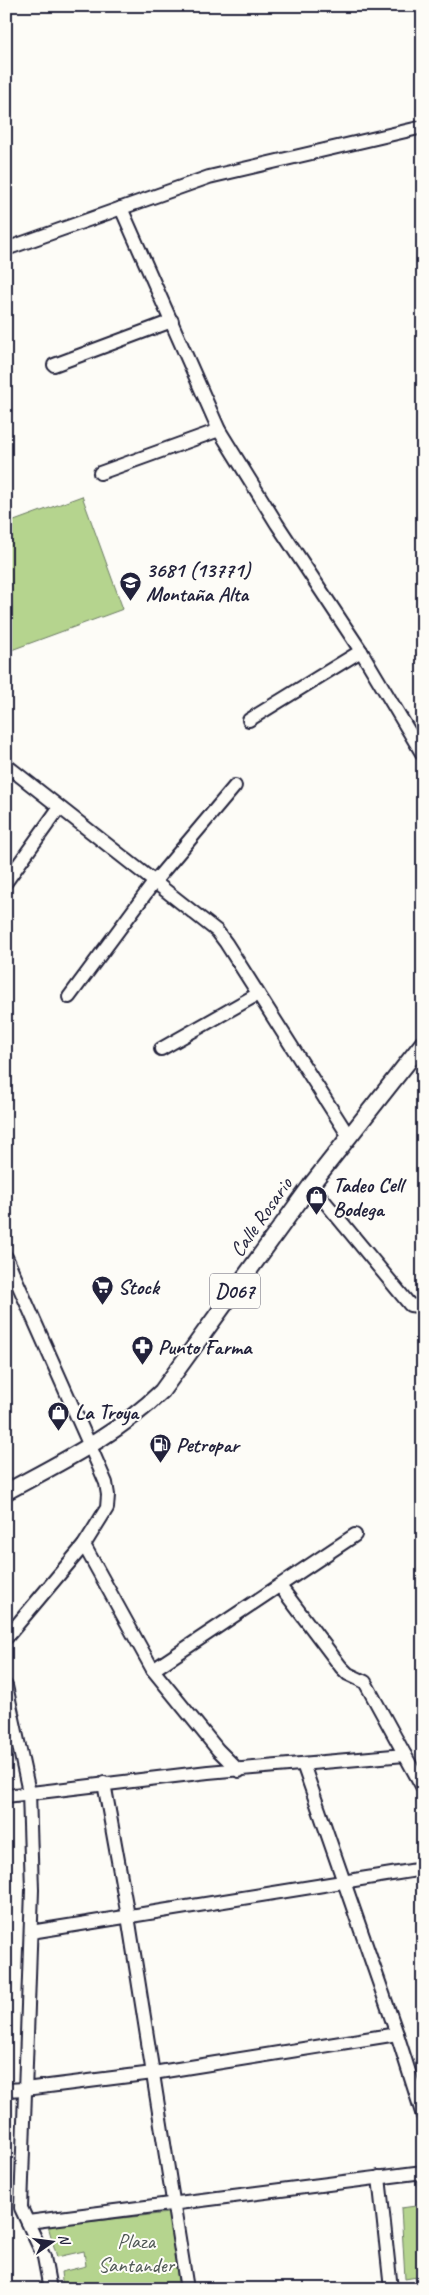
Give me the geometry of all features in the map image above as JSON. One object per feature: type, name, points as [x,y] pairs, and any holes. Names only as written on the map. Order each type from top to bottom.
[{"type":"main road","name":"Calle Rosario","points":[[6,1492],[107,1437],[151,1403],[172,1379],[348,1135],[423,1043]]},
{"type":"street","points":[[6,249],[209,177],[423,127]]},
{"type":"street","points":[[120,208],[219,430],[277,524],[361,651],[423,755]]},
{"type":"street","points":[[54,365],[172,321]]},
{"type":"street","points":[[100,473],[219,430]]},
{"type":"street","points":[[250,720],[361,651]]},
{"type":"street","points":[[6,765],[217,931],[348,1135]]},
{"type":"street","points":[[69,997],[155,881],[235,786]]},
{"type":"street","points":[[6,882],[59,808]]},
{"type":"street","points":[[161,1049],[258,994]]},
{"type":"street","points":[[311,1185],[410,1305],[418,1306],[423,1303]]},
{"type":"street","points":[[6,1257],[106,1483],[108,1495],[107,1508],[84,1545],[6,1638]]},
{"type":"street","points":[[154,1670],[355,1535]]},
{"type":"street","points":[[84,1545],[154,1670],[218,1750],[238,1771]]},
{"type":"street","points":[[280,1586],[341,1667],[348,1674],[365,1682],[423,1788]]},
{"type":"street","points":[[6,1686],[29,1792],[32,1890],[21,2208],[44,2257],[50,2289]]},
{"type":"street","points":[[212,1771],[221,1759],[218,1750]]},
{"type":"street","points":[[6,1796],[212,1771],[238,1771],[405,1755]]},
{"type":"street","points":[[303,1764],[397,2034],[423,2116]]},
{"type":"street","points":[[104,1783],[128,1916],[187,2289]]},
{"type":"street","points":[[31,1932],[423,1868]]},
{"type":"street","points":[[6,2090],[153,2073],[397,2034]]},
{"type":"street","points":[[28,2222],[174,2202],[423,2172]]},
{"type":"street","points":[[379,2177],[391,2289]]},
{"type":"green space","points":[[82,496],[123,609],[6,652],[6,524]]},
{"type":"green space","points":[[423,2205],[423,2276],[405,2279],[401,2208]]},
{"type":"green space","name":"Plaza Santander","points":[[169,2213],[179,2289],[63,2289],[61,2272],[86,2266],[84,2251],[57,2257],[48,2226]]},
{"type":"place","name":"3681 (13771) Montaña Alta","points":[[130,601]]},
{"type":"place","name":"Tadeo Cell Bodega","points":[[317,1216]]},
{"type":"place","name":"Stock","points":[[102,1306]]},
{"type":"place","name":"Punto Farma","points":[[142,1366]]},
{"type":"place","name":"La Troya","points":[[59,1431]]},
{"type":"place","name":"Petropar","points":[[160,1464]]}]
